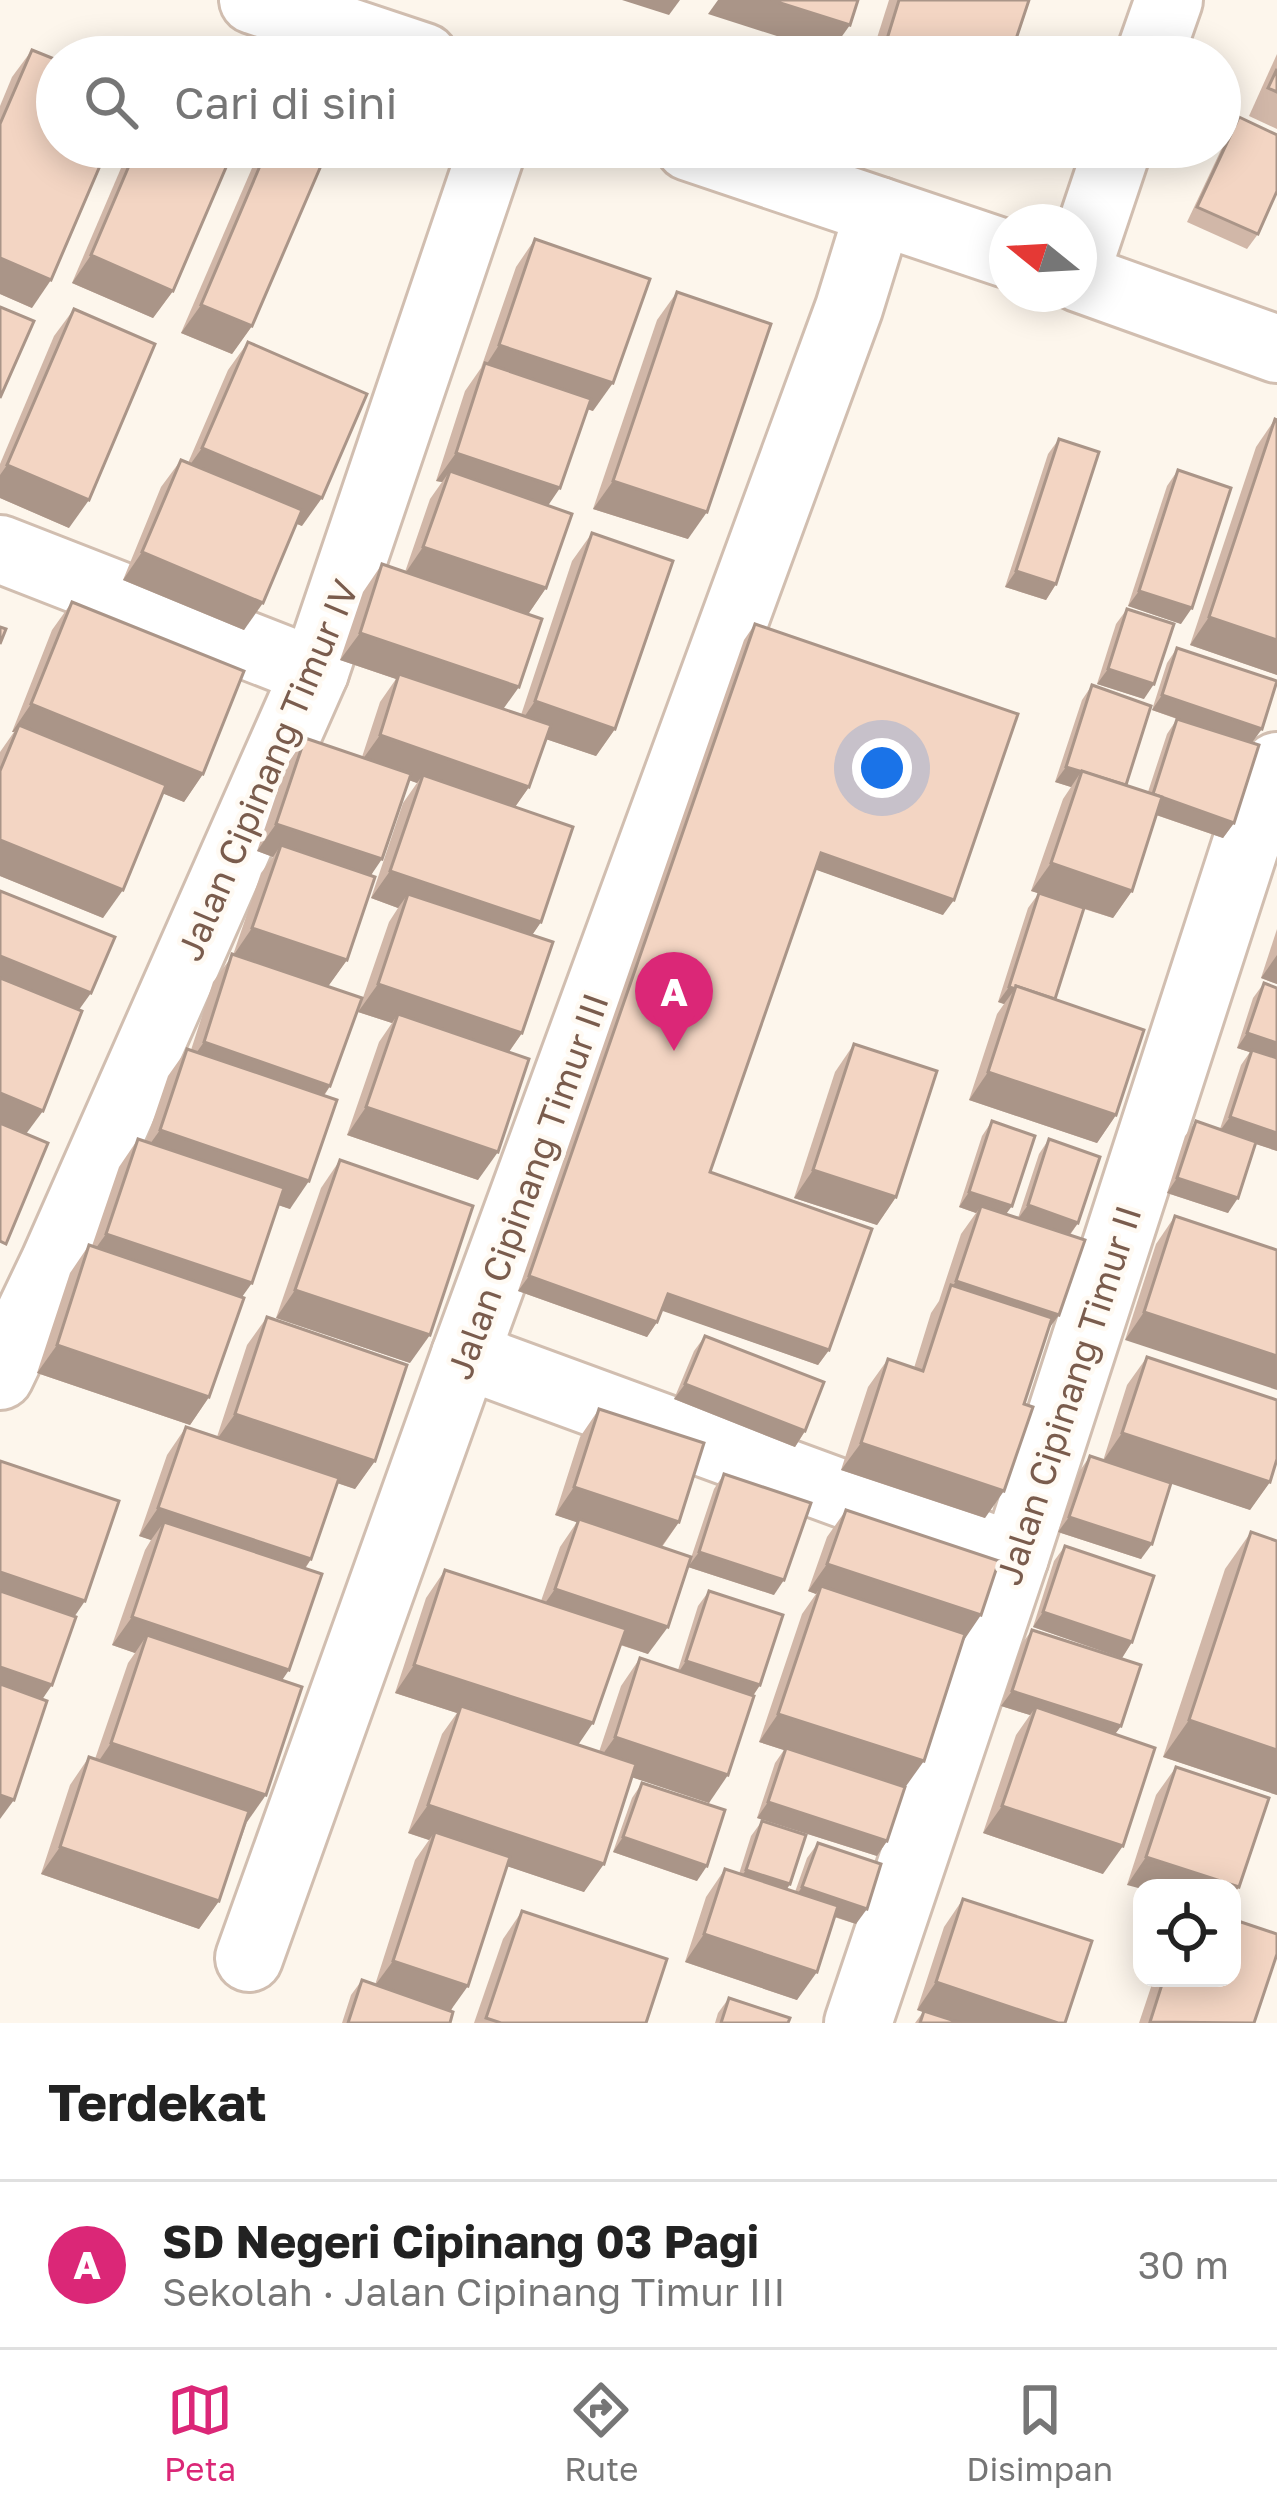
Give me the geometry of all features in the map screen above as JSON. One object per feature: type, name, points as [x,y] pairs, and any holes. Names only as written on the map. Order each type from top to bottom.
[{"type":"street","points":[[254,0],[402,33]]},
{"type":"street","points":[[1156,36],[1169,0]]},
{"type":"street","name":"Jalan Cipinang Timur IV","points":[[0,1376],[315,672],[486,168]]},
{"type":"street","points":[[751,168],[989,248]]},
{"type":"street","points":[[1097,209],[1111,168]]},
{"type":"street","name":"Jalan Cipinang Timur III","points":[[249,1958],[849,308],[879,211]]},
{"type":"street","points":[[1097,285],[1277,350]]},
{"type":"street","points":[[0,549],[315,672]]},
{"type":"street","name":"Jalan Cipinang Timur II","points":[[858,2023],[1016,1557],[1238,869],[1277,766]]},
{"type":"street","points":[[465,1355],[1016,1557]]},
{"type":"building","points":[[771,0],[858,0],[850,25]]},
{"type":"building","points":[[899,0],[1029,0],[1017,36],[888,36]]},
{"type":"building","points":[[32,50],[36,52],[36,168],[99,168],[51,280],[0,258],[0,124]]},
{"type":"building","points":[[1277,69],[1277,92],[1268,88]]},
{"type":"building","points":[[1241,118],[1277,135],[1277,191],[1258,234],[1197,207],[1215,168],[1241,168]]},
{"type":"building","points":[[128,168],[226,168],[173,291],[91,255]]},
{"type":"building","points":[[259,168],[320,168],[252,326],[201,305]]},
{"type":"building","points":[[535,239],[650,279],[613,383],[499,345]]},
{"type":"building","points":[[677,292],[771,324],[707,512],[613,481]]},
{"type":"building","points":[[0,307],[34,321],[0,398]]},
{"type":"building","points":[[74,309],[155,344],[89,500],[7,465]]},
{"type":"building","points":[[248,342],[367,394],[322,498],[202,448]]},
{"type":"building","points":[[485,363],[591,399],[560,488],[456,453]]},
{"type":"building","points":[[1277,420],[1277,640],[1209,617]]},
{"type":"building","points":[[1059,439],[1099,452],[1056,584],[1016,571]]},
{"type":"building","points":[[181,460],[302,510],[263,603],[142,552]]},
{"type":"building","points":[[1178,470],[1231,488],[1192,608],[1139,591]]},
{"type":"building","points":[[450,471],[572,514],[546,588],[423,547]]},
{"type":"building","points":[[592,533],[673,561],[615,729],[535,701]]},
{"type":"building","points":[[382,564],[542,619],[519,687],[360,633]]},
{"type":"building","points":[[72,602],[244,671],[203,774],[31,704]]},
{"type":"building","points":[[1127,609],[1174,624],[1154,684],[1108,669]]},
{"type":"building","points":[[755,624],[1018,714],[954,900],[821,853],[710,1172],[872,1229],[829,1350],[668,1294],[657,1322],[529,1276]]},
{"type":"building","points":[[1177,648],[1277,681],[1262,729],[1162,695]]},
{"type":"building","points":[[399,674],[551,725],[529,787],[380,735]]},
{"type":"building","points":[[1092,685],[1151,706],[1126,785],[1066,767]]},
{"type":"building","points":[[1177,719],[1259,745],[1234,823],[1153,794]]},
{"type":"building","points":[[19,725],[166,785],[123,890],[0,840],[0,771]]},
{"type":"building","points":[[305,738],[411,774],[382,859],[276,824]]},
{"type":"building","points":[[1082,771],[1162,797],[1132,891],[1051,863]]},
{"type":"building","points":[[423,775],[573,827],[541,922],[390,871]]},
{"type":"building","points":[[281,845],[375,877],[347,960],[252,928]]},
{"type":"building","points":[[0,891],[115,937],[91,993],[0,956]]},
{"type":"building","points":[[1039,893],[1084,908],[1055,999],[1009,987]]},
{"type":"building","points":[[408,894],[553,942],[522,1033],[378,984]]},
{"type":"building","points":[[232,954],[362,998],[330,1086],[204,1042]]},
{"type":"building","points":[[0,978],[82,1011],[43,1111],[0,1093]]},
{"type":"building","points":[[1264,983],[1277,988],[1277,1043],[1247,1033]]},
{"type":"building","points":[[1016,986],[1144,1030],[1116,1115],[988,1072]]},
{"type":"building","points":[[398,1014],[529,1059],[498,1152],[366,1107]]},
{"type":"building","points":[[854,1044],[937,1071],[896,1197],[813,1170]]},
{"type":"building","points":[[187,1049],[337,1100],[309,1181],[160,1130]]},
{"type":"building","points":[[1252,1050],[1277,1058],[1277,1133],[1230,1117]]},
{"type":"building","points":[[992,1121],[1035,1136],[1012,1206],[969,1192]]},
{"type":"building","points":[[1196,1121],[1256,1142],[1238,1198],[1177,1178]]},
{"type":"building","points":[[0,1123],[48,1143],[6,1244],[0,1241]]},
{"type":"building","points":[[138,1139],[284,1188],[252,1283],[106,1234]]},
{"type":"building","points":[[1049,1139],[1100,1157],[1078,1223],[1028,1205]]},
{"type":"building","points":[[340,1160],[473,1206],[430,1335],[295,1290]]},
{"type":"building","points":[[981,1206],[1085,1240],[1059,1315],[956,1281]]},
{"type":"building","points":[[1175,1216],[1277,1250],[1277,1356],[1144,1312]]},
{"type":"building","points":[[89,1245],[244,1298],[209,1397],[57,1345]]},
{"type":"building","points":[[951,1285],[1052,1318],[1024,1404],[1033,1407],[1004,1491],[861,1443],[888,1359],[923,1371]]},
{"type":"building","points":[[267,1317],[407,1365],[375,1461],[235,1414]]},
{"type":"building","points":[[705,1336],[824,1382],[805,1431],[685,1384]]},
{"type":"building","points":[[1147,1357],[1277,1400],[1277,1459],[1270,1482],[1122,1433]]},
{"type":"building","points":[[599,1409],[704,1443],[679,1522],[574,1487]]},
{"type":"building","points":[[186,1427],[339,1478],[311,1559],[158,1508]]},
{"type":"building","points":[[1090,1456],[1171,1483],[1152,1544],[1069,1517]]},
{"type":"building","points":[[0,1461],[119,1501],[85,1601],[0,1572]]},
{"type":"building","points":[[724,1474],[811,1503],[784,1580],[699,1552]]},
{"type":"building","points":[[846,1510],[999,1561],[981,1615],[827,1564]]},
{"type":"building","points":[[579,1519],[691,1557],[668,1627],[555,1589]]},
{"type":"building","points":[[164,1522],[322,1574],[289,1670],[132,1617]]},
{"type":"building","points":[[1251,1532],[1277,1541],[1277,1750],[1189,1720]]},
{"type":"building","points":[[1065,1546],[1154,1576],[1132,1642],[1043,1612]]},
{"type":"building","points":[[445,1570],[626,1629],[593,1723],[414,1665]]},
{"type":"building","points":[[821,1586],[965,1634],[924,1761],[778,1714]]},
{"type":"building","points":[[0,1591],[76,1617],[52,1685],[0,1667]]},
{"type":"building","points":[[709,1591],[783,1615],[760,1685],[686,1661]]},
{"type":"building","points":[[1032,1630],[1141,1665],[1121,1726],[1012,1691]]},
{"type":"building","points":[[147,1635],[302,1687],[266,1795],[111,1743]]},
{"type":"building","points":[[640,1658],[754,1696],[728,1775],[615,1737]]},
{"type":"building","points":[[0,1684],[47,1701],[14,1800],[0,1795]]},
{"type":"building","points":[[461,1706],[636,1764],[604,1864],[428,1805]]},
{"type":"building","points":[[1036,1707],[1155,1748],[1123,1846],[1002,1806]]},
{"type":"building","points":[[786,1748],[905,1787],[887,1841],[768,1802]]},
{"type":"building","points":[[89,1757],[249,1811],[219,1901],[60,1847]]},
{"type":"building","points":[[1176,1767],[1269,1798],[1241,1881],[1214,1879],[1146,1857]]},
{"type":"building","points":[[642,1783],[725,1810],[707,1866],[623,1837]]},
{"type":"building","points":[[762,1821],[806,1835],[790,1884],[746,1870]]},
{"type":"building","points":[[435,1832],[510,1857],[468,1986],[393,1961]]},
{"type":"building","points":[[818,1843],[881,1864],[867,1909],[802,1887]]},
{"type":"building","points":[[725,1869],[838,1906],[817,1972],[704,1934]]},
{"type":"building","points":[[963,1899],[1092,1941],[1065,2023],[936,1982]]},
{"type":"building","points":[[522,1911],[667,1959],[646,2023],[501,2023],[486,2018]]},
{"type":"building","points":[[1241,1922],[1277,1934],[1277,1954],[1254,2023],[1150,2022],[1161,1987],[1241,1987]]},
{"type":"building","points":[[362,1980],[453,2012],[450,2023],[348,2023]]},
{"type":"building","points":[[729,1998],[790,2018],[788,2023],[721,2023]]},
{"type":"building","points":[[924,2011],[961,2023],[920,2023]]},
{"type":"place","name":"SD Negeri Cipinang 03 Pagi","points":[[674,1051]]}]
